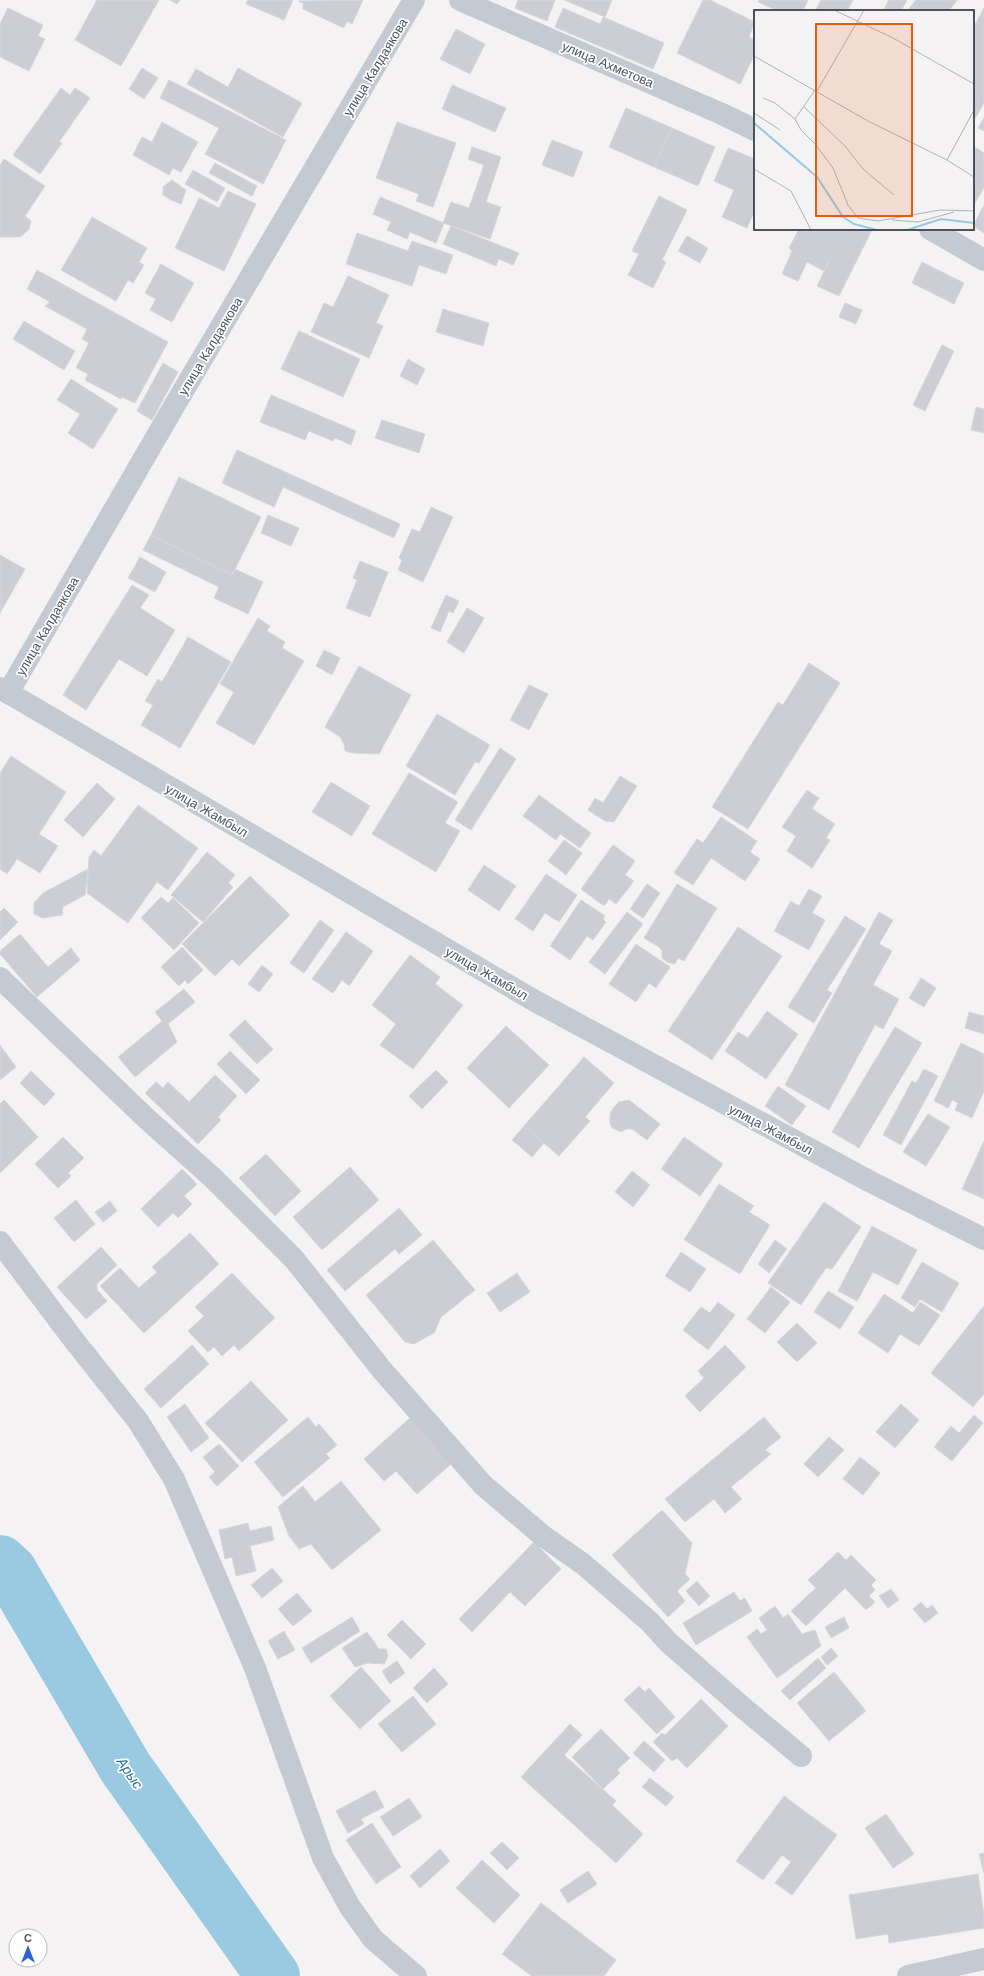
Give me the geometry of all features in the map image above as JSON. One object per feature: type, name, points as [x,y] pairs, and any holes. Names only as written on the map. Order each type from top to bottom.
[{"type":"street","name":"улица Калдаякова","points":[[4,690],[173,408],[414,0]]},
{"type":"street","name":"улица Ахметова","points":[[460,0],[722,114],[754,130]]},
{"type":"street","points":[[932,230],[984,260]]},
{"type":"street","name":"улица Жамбыл","points":[[4,690],[535,1001],[869,1181],[984,1239]]},
{"type":"street","points":[[0,978],[147,1119],[213,1178],[294,1259],[382,1370],[483,1485],[543,1536],[583,1564],[650,1622],[668,1642],[801,1756]]},
{"type":"street","points":[[0,1242],[73,1339],[138,1421],[174,1479],[255,1668],[323,1858],[350,1907],[373,1939],[416,1976]]},
{"type":"street","points":[[908,1976],[984,1959]]},
{"type":"building","points":[[97,0],[159,0],[121,66],[75,40]]},
{"type":"building","points":[[170,0],[180,0],[177,4]]},
{"type":"building","points":[[248,0],[293,0],[284,20],[246,4]]},
{"type":"building","points":[[363,0],[352,24],[347,21],[344,28],[303,9],[303,3],[298,1]]},
{"type":"building","points":[[518,0],[555,0],[547,21],[515,8]]},
{"type":"building","points":[[564,0],[612,0],[605,17]]},
{"type":"building","points":[[703,0],[710,0],[754,22],[749,37],[754,40],[754,56],[740,84],[677,53]]},
{"type":"building","points":[[759,0],[808,0],[803,10],[776,10],[758,2]]},
{"type":"building","points":[[821,0],[853,0],[848,10],[816,10]]},
{"type":"building","points":[[889,0],[907,0],[902,10],[884,9]]},
{"type":"building","points":[[916,0],[957,0],[950,10],[908,10]]},
{"type":"building","points":[[8,8],[43,25],[38,36],[45,39],[29,71],[0,57],[0,24]]},
{"type":"building","points":[[563,8],[600,24],[603,17],[664,43],[653,69],[555,27]]},
{"type":"building","points":[[984,8],[984,103],[974,120],[974,26]]},
{"type":"building","points":[[456,29],[485,44],[470,74],[440,59]]},
{"type":"building","points":[[142,68],[158,78],[144,99],[129,89]]},
{"type":"building","points":[[238,68],[302,103],[283,137],[187,84],[196,69],[228,87]]},
{"type":"building","points":[[169,80],[286,140],[263,184],[205,154],[219,128],[160,98]]},
{"type":"building","points":[[452,85],[506,108],[495,132],[442,109]]},
{"type":"building","points":[[61,88],[70,95],[75,88],[90,98],[59,142],[62,143],[40,174],[13,155]]},
{"type":"building","points":[[626,108],[672,128],[654,167],[609,147]]},
{"type":"building","points":[[984,118],[984,131],[978,128]]},
{"type":"building","points":[[162,122],[198,142],[181,172],[173,168],[169,175],[133,155],[142,137],[152,142]]},
{"type":"building","points":[[397,122],[456,143],[433,207],[416,201],[419,194],[376,178]]},
{"type":"building","points":[[672,128],[715,147],[698,186],[654,167]]},
{"type":"building","points":[[552,140],[583,152],[573,177],[542,165]]},
{"type":"building","points":[[472,147],[501,157],[486,202],[501,207],[490,239],[443,223],[451,202],[469,208],[484,165],[468,159]]},
{"type":"building","points":[[974,147],[984,153],[984,187],[974,205]]},
{"type":"building","points":[[728,148],[754,159],[754,212],[747,228],[722,217],[734,190],[714,181]]},
{"type":"building","points":[[4,159],[45,186],[25,216],[31,221],[29,229],[20,237],[0,237],[0,165]]},
{"type":"building","points":[[215,163],[257,186],[252,196],[209,173]]},
{"type":"building","points":[[193,170],[225,188],[217,202],[185,184]]},
{"type":"building","points":[[172,180],[186,190],[181,204],[163,195],[163,187]]},
{"type":"building","points":[[228,191],[256,204],[224,271],[175,248],[199,198],[219,208]]},
{"type":"building","points":[[659,196],[687,210],[662,260],[666,262],[653,288],[628,275],[639,254],[632,251]]},
{"type":"building","points":[[380,197],[444,223],[436,243],[410,232],[407,239],[387,230],[391,222],[373,214]]},
{"type":"building","points":[[984,205],[984,233],[974,227]]},
{"type":"building","points":[[92,217],[147,248],[139,262],[144,265],[133,283],[128,280],[116,301],[61,270]]},
{"type":"building","points":[[451,226],[519,253],[513,265],[499,259],[496,266],[443,244]]},
{"type":"building","points":[[798,230],[872,230],[839,296],[817,286],[830,259],[824,271],[807,262],[798,281],[782,274],[792,251],[789,248]]},
{"type":"building","points":[[357,233],[408,251],[412,241],[453,255],[446,274],[419,265],[412,286],[346,264]]},
{"type":"building","points":[[687,236],[708,248],[700,263],[678,251]]},
{"type":"building","points":[[922,262],[964,283],[954,304],[912,283]]},
{"type":"building","points":[[161,264],[194,283],[172,322],[150,310],[156,299],[145,293]]},
{"type":"building","points":[[37,270],[168,342],[135,403],[122,397],[121,399],[85,380],[88,374],[76,368],[89,343],[82,339],[87,329],[45,306],[50,302],[27,289]]},
{"type":"building","points":[[348,276],[389,295],[376,323],[383,326],[369,358],[311,332],[324,303],[333,307]]},
{"type":"building","points":[[845,303],[862,310],[856,324],[839,317]]},
{"type":"building","points":[[443,309],[489,323],[483,346],[436,332]]},
{"type":"building","points":[[24,321],[75,351],[64,370],[13,339]]},
{"type":"building","points":[[299,331],[360,359],[343,397],[281,369]]},
{"type":"building","points":[[942,345],[954,351],[925,411],[913,405]]},
{"type":"building","points":[[408,359],[425,369],[417,385],[400,376]]},
{"type":"building","points":[[163,363],[178,372],[152,420],[137,411]]},
{"type":"building","points":[[71,379],[118,409],[93,449],[68,433],[80,414],[57,400]]},
{"type":"building","points":[[271,395],[356,431],[351,445],[335,438],[333,441],[309,431],[305,440],[260,422]]},
{"type":"building","points":[[976,407],[984,409],[984,433],[971,430]]},
{"type":"building","points":[[382,420],[425,434],[419,453],[375,438]]},
{"type":"building","points":[[237,450],[400,524],[394,538],[283,487],[274,507],[222,483]]},
{"type":"building","points":[[179,477],[261,517],[232,575],[151,535]]},
{"type":"building","points":[[431,507],[453,517],[423,582],[398,570],[402,560],[399,558],[412,529],[420,532]]},
{"type":"building","points":[[268,515],[299,528],[291,546],[261,533]]},
{"type":"building","points":[[151,535],[232,575],[235,569],[263,582],[248,614],[214,598],[219,587],[143,550]]},
{"type":"building","points":[[0,555],[25,569],[0,613]]},
{"type":"building","points":[[140,557],[166,572],[155,592],[128,578]]},
{"type":"building","points":[[360,561],[388,572],[370,617],[346,608],[357,580],[353,578]]},
{"type":"building","points":[[132,585],[149,595],[140,608],[175,630],[147,676],[119,659],[86,710],[63,695]]},
{"type":"building","points":[[446,595],[459,601],[453,613],[449,611],[440,632],[431,628]]},
{"type":"building","points":[[467,608],[484,618],[464,653],[447,642]]},
{"type":"building","points":[[258,618],[270,626],[267,631],[285,642],[282,648],[304,661],[254,745],[216,723],[234,692],[220,684]]},
{"type":"building","points":[[188,637],[231,662],[180,748],[141,725],[153,705],[145,701],[158,679],[162,682]]},
{"type":"building","points":[[324,650],[340,658],[332,675],[316,666]]},
{"type":"building","points":[[809,663],[840,683],[748,829],[712,807],[778,702],[783,705]]},
{"type":"building","points":[[359,666],[411,695],[379,754],[353,753],[345,751],[344,744],[340,737],[325,727]]},
{"type":"building","points":[[529,685],[548,694],[529,730],[510,720]]},
{"type":"building","points":[[437,714],[490,745],[479,763],[475,762],[455,795],[406,766]]},
{"type":"building","points":[[500,748],[516,759],[471,830],[455,820]]},
{"type":"building","points":[[11,756],[66,792],[39,834],[58,846],[40,873],[17,859],[7,874],[0,869],[0,773]]},
{"type":"building","points":[[409,773],[458,802],[445,823],[460,831],[436,872],[372,834]]},
{"type":"building","points":[[620,776],[637,786],[614,822],[605,821],[588,810],[595,798],[603,803]]},
{"type":"building","points":[[331,782],[370,806],[352,836],[312,812]]},
{"type":"building","points":[[97,783],[115,799],[83,837],[64,820]]},
{"type":"building","points":[[807,790],[819,798],[812,809],[835,824],[826,838],[830,840],[812,868],[787,851],[796,836],[782,827]]},
{"type":"building","points":[[539,795],[591,833],[580,848],[560,834],[556,840],[523,816]]},
{"type":"building","points":[[138,805],[198,848],[168,890],[157,882],[128,923],[87,893],[89,857],[94,850],[101,856]]},
{"type":"building","points":[[721,817],[757,841],[750,852],[760,859],[745,881],[711,858],[693,885],[674,873],[697,839],[703,843]]},
{"type":"building","points":[[564,840],[582,853],[566,875],[548,861]]},
{"type":"building","points":[[613,845],[635,861],[625,875],[634,881],[616,904],[609,899],[604,906],[581,889]]},
{"type":"building","points":[[207,852],[235,875],[228,883],[233,887],[203,922],[171,895]]},
{"type":"building","points":[[484,865],[516,886],[499,911],[468,890]]},
{"type":"building","points":[[88,869],[85,895],[63,907],[62,915],[43,918],[34,914],[34,903],[43,893]]},
{"type":"building","points":[[546,874],[577,895],[559,922],[545,913],[533,931],[515,919]]},
{"type":"building","points":[[250,876],[290,915],[239,966],[232,959],[215,976],[182,944]]},
{"type":"building","points":[[647,884],[660,893],[643,918],[630,909]]},
{"type":"building","points":[[677,884],[717,908],[684,961],[678,958],[675,964],[667,962],[662,958],[662,951],[659,947],[644,938]]},
{"type":"building","points":[[809,889],[822,896],[812,913],[825,920],[809,950],[774,931],[791,901],[799,906]]},
{"type":"building","points":[[161,897],[168,903],[173,898],[199,923],[174,950],[141,918]]},
{"type":"building","points":[[581,900],[605,916],[603,919],[606,922],[593,940],[587,936],[570,960],[550,946]]},
{"type":"building","points":[[4,908],[18,922],[0,940],[0,912]]},
{"type":"building","points":[[627,912],[643,924],[605,974],[589,962]]},
{"type":"building","points":[[879,912],[893,920],[879,944],[892,951],[873,985],[899,999],[883,1029],[875,1025],[829,1110],[785,1085]]},
{"type":"building","points":[[845,916],[866,929],[827,990],[832,993],[814,1023],[788,1007]]},
{"type":"building","points":[[320,920],[334,930],[304,973],[290,963]]},
{"type":"building","points":[[738,927],[782,956],[712,1060],[668,1031]]},
{"type":"building","points":[[346,932],[373,951],[349,986],[342,980],[333,993],[312,979]]},
{"type":"building","points":[[20,934],[48,967],[71,948],[80,960],[37,997],[0,954],[0,951]]},
{"type":"building","points":[[636,944],[670,967],[656,988],[649,983],[636,1002],[609,984]]},
{"type":"building","points":[[182,947],[203,970],[188,984],[185,980],[179,986],[161,967]]},
{"type":"building","points":[[410,955],[440,977],[435,984],[463,1005],[413,1069],[380,1045],[396,1024],[372,1005]]},
{"type":"building","points":[[262,965],[273,974],[259,992],[248,984]]},
{"type":"building","points":[[921,978],[936,988],[924,1007],[909,998]]},
{"type":"building","points":[[184,989],[195,1002],[168,1024],[177,1042],[135,1077],[118,1057],[162,1021],[155,1012]]},
{"type":"building","points":[[767,1011],[798,1034],[766,1079],[725,1051],[738,1032],[748,1038]]},
{"type":"building","points":[[969,1012],[984,1016],[984,1034],[965,1028]]},
{"type":"building","points":[[245,1020],[273,1049],[257,1064],[229,1035]]},
{"type":"building","points":[[506,1026],[549,1065],[509,1108],[467,1068]]},
{"type":"building","points":[[895,1027],[922,1043],[859,1148],[832,1132]]},
{"type":"building","points":[[961,1043],[984,1054],[984,1091],[972,1118],[955,1110],[958,1103],[952,1100],[948,1108],[934,1101]]},
{"type":"building","points":[[0,1045],[16,1067],[0,1080]]},
{"type":"building","points":[[230,1051],[260,1080],[246,1094],[217,1064]]},
{"type":"building","points":[[584,1057],[614,1083],[585,1117],[590,1121],[559,1156],[524,1126]]},
{"type":"building","points":[[924,1069],[938,1076],[901,1145],[883,1135],[912,1081],[916,1083]]},
{"type":"building","points":[[436,1070],[448,1082],[422,1109],[409,1096]]},
{"type":"building","points":[[31,1071],[55,1094],[44,1106],[20,1083]]},
{"type":"building","points":[[215,1075],[237,1096],[218,1117],[221,1120],[198,1144],[145,1093],[156,1082],[163,1088],[168,1082],[189,1102]]},
{"type":"building","points":[[778,1086],[806,1106],[792,1125],[765,1106]]},
{"type":"building","points":[[4,1100],[38,1137],[0,1173],[0,1104]]},
{"type":"building","points":[[629,1100],[660,1124],[647,1140],[632,1129],[626,1129],[621,1132],[612,1128],[610,1123],[610,1114],[614,1107],[619,1102]]},
{"type":"building","points":[[928,1114],[950,1127],[926,1166],[903,1152]]},
{"type":"building","points":[[524,1126],[544,1143],[532,1157],[512,1140]]},
{"type":"building","points":[[63,1137],[84,1158],[68,1173],[71,1176],[58,1188],[35,1164]]},
{"type":"building","points":[[684,1137],[723,1164],[700,1196],[661,1169]]},
{"type":"building","points":[[984,1141],[984,1199],[962,1189]]},
{"type":"building","points":[[266,1154],[301,1191],[275,1216],[239,1178]]},
{"type":"building","points":[[350,1167],[379,1200],[322,1250],[293,1217]]},
{"type":"building","points":[[182,1169],[197,1184],[184,1196],[192,1204],[178,1218],[173,1213],[158,1227],[141,1209]]},
{"type":"building","points":[[632,1171],[650,1185],[633,1207],[615,1192]]},
{"type":"building","points":[[719,1184],[754,1206],[749,1212],[770,1225],[740,1274],[684,1240]]},
{"type":"building","points":[[76,1200],[95,1224],[74,1242],[54,1218]]},
{"type":"building","points":[[110,1201],[117,1211],[103,1222],[95,1212]]},
{"type":"building","points":[[824,1202],[861,1227],[832,1269],[826,1268],[801,1305],[768,1283]]},
{"type":"building","points":[[399,1208],[422,1235],[399,1254],[395,1249],[345,1291],[327,1270]]},
{"type":"building","points":[[872,1226],[917,1250],[898,1285],[873,1272],[857,1301],[838,1291]]},
{"type":"building","points":[[190,1233],[219,1264],[144,1333],[100,1286],[120,1268],[139,1288],[157,1272],[152,1267]]},
{"type":"building","points":[[433,1240],[475,1290],[441,1317],[434,1333],[414,1344],[405,1342],[366,1295]]},
{"type":"building","points":[[775,1240],[787,1249],[769,1273],[758,1264]]},
{"type":"building","points":[[101,1247],[117,1265],[97,1284],[97,1290],[107,1301],[86,1319],[57,1287]]},
{"type":"building","points":[[681,1252],[706,1269],[690,1292],[665,1276]]},
{"type":"building","points":[[922,1262],[959,1283],[942,1312],[920,1299],[915,1307],[901,1298]]},
{"type":"building","points":[[232,1273],[275,1318],[239,1351],[234,1345],[222,1356],[214,1347],[208,1352],[188,1331],[204,1316],[195,1307]]},
{"type":"building","points":[[517,1273],[530,1292],[500,1312],[487,1293]]},
{"type":"building","points":[[771,1287],[790,1302],[765,1333],[747,1319]]},
{"type":"building","points":[[828,1291],[854,1307],[840,1329],[814,1312]]},
{"type":"building","points":[[884,1294],[913,1313],[920,1302],[940,1315],[919,1346],[900,1334],[888,1353],[858,1333]]},
{"type":"building","points":[[718,1302],[735,1315],[708,1350],[683,1330],[701,1307],[710,1313]]},
{"type":"building","points":[[984,1306],[984,1394],[973,1407],[931,1373]]},
{"type":"building","points":[[797,1323],[817,1343],[797,1362],[777,1342]]},
{"type":"building","points":[[192,1345],[209,1364],[161,1408],[144,1389]]},
{"type":"building","points":[[725,1345],[746,1367],[700,1412],[685,1396],[704,1378],[698,1371]]},
{"type":"building","points":[[251,1381],[288,1420],[242,1462],[205,1423]]},
{"type":"building","points":[[185,1404],[209,1438],[191,1452],[167,1417]]},
{"type":"building","points":[[901,1404],[919,1420],[895,1448],[876,1432]]},
{"type":"building","points":[[974,1415],[983,1423],[952,1461],[934,1447],[951,1426],[959,1433]]},
{"type":"building","points":[[308,1417],[316,1427],[319,1424],[337,1445],[326,1454],[330,1458],[283,1497],[254,1462]]},
{"type":"building","points":[[764,1417],[781,1437],[765,1450],[771,1454],[731,1487],[742,1499],[725,1513],[714,1499],[685,1522],[665,1499]]},
{"type":"building","points":[[410,1418],[451,1464],[417,1494],[396,1471],[384,1481],[364,1459]]},
{"type":"building","points":[[829,1437],[844,1450],[818,1477],[804,1464]]},
{"type":"building","points":[[219,1444],[239,1466],[217,1486],[209,1477],[215,1472],[203,1457]]},
{"type":"building","points":[[860,1457],[880,1473],[863,1495],[843,1479]]},
{"type":"building","points":[[341,1481],[381,1530],[332,1570],[311,1544],[299,1549],[289,1536],[278,1507],[303,1486],[315,1502]]},
{"type":"building","points":[[662,1510],[692,1543],[685,1574],[690,1579],[677,1591],[685,1601],[668,1617],[612,1555]]},
{"type":"building","points":[[248,1523],[250,1531],[271,1526],[274,1540],[250,1546],[256,1571],[236,1576],[232,1557],[225,1559],[219,1530]]},
{"type":"building","points":[[534,1542],[561,1569],[525,1606],[510,1592],[472,1632],[459,1619]]},
{"type":"building","points":[[838,1552],[846,1560],[851,1555],[876,1580],[871,1585],[875,1590],[869,1596],[875,1602],[866,1610],[845,1588],[806,1626],[791,1611],[816,1588],[808,1580]]},
{"type":"building","points":[[272,1568],[283,1581],[262,1598],[251,1585]]},
{"type":"building","points":[[697,1581],[710,1596],[699,1606],[686,1591]]},
{"type":"building","points":[[891,1589],[899,1600],[888,1608],[879,1596]]},
{"type":"building","points":[[734,1592],[740,1601],[745,1598],[752,1611],[696,1645],[683,1623]]},
{"type":"building","points":[[297,1593],[312,1611],[293,1626],[278,1609]]},
{"type":"building","points":[[921,1602],[927,1609],[932,1605],[938,1613],[925,1623],[913,1609]]},
{"type":"building","points":[[775,1606],[783,1618],[788,1614],[802,1634],[815,1630],[821,1646],[777,1678],[747,1637],[757,1629],[761,1634],[767,1630],[759,1618]]},
{"type":"building","points":[[352,1617],[360,1631],[311,1663],[302,1648]]},
{"type":"building","points":[[844,1617],[849,1628],[831,1638],[825,1627]]},
{"type":"building","points":[[402,1620],[426,1644],[411,1659],[387,1635]]},
{"type":"building","points":[[284,1631],[295,1650],[278,1659],[268,1641]]},
{"type":"building","points":[[367,1632],[379,1649],[386,1649],[388,1656],[384,1664],[368,1663],[355,1667],[342,1648]]},
{"type":"building","points":[[831,1648],[838,1656],[827,1665],[821,1657]]},
{"type":"building","points":[[818,1658],[826,1668],[790,1700],[781,1691]]},
{"type":"building","points":[[397,1661],[405,1673],[390,1684],[382,1671]]},
{"type":"building","points":[[361,1667],[391,1701],[360,1729],[330,1696]]},
{"type":"building","points":[[434,1668],[448,1684],[427,1703],[413,1688]]},
{"type":"building","points":[[834,1672],[866,1711],[829,1741],[797,1703]]},
{"type":"building","points":[[639,1686],[645,1692],[649,1688],[675,1717],[657,1734],[624,1700]]},
{"type":"building","points":[[413,1696],[436,1724],[402,1752],[378,1724]]},
{"type":"building","points":[[701,1699],[728,1726],[687,1768],[677,1758],[672,1761],[653,1742],[662,1733],[665,1735]]},
{"type":"building","points":[[570,1724],[582,1735],[564,1755],[616,1801],[612,1805],[643,1834],[616,1863],[521,1777]]},
{"type":"building","points":[[601,1729],[630,1758],[617,1770],[620,1773],[603,1789],[572,1757]]},
{"type":"building","points":[[644,1741],[665,1760],[654,1772],[633,1753]]},
{"type":"building","points":[[650,1778],[674,1797],[666,1806],[642,1787]]},
{"type":"building","points":[[375,1790],[384,1807],[361,1819],[364,1824],[348,1833],[336,1811]]},
{"type":"building","points":[[784,1796],[837,1835],[792,1895],[775,1883],[791,1862],[782,1855],[763,1880],[736,1861]]},
{"type":"building","points":[[409,1798],[422,1817],[393,1836],[380,1817]]},
{"type":"building","points":[[886,1814],[914,1854],[893,1868],[865,1828]]},
{"type":"building","points":[[372,1823],[401,1867],[376,1884],[346,1840]]},
{"type":"building","points":[[502,1842],[519,1858],[507,1870],[490,1853]]},
{"type":"building","points":[[440,1849],[450,1861],[420,1888],[410,1876]]},
{"type":"building","points":[[984,1853],[984,1873],[979,1854]]},
{"type":"building","points":[[482,1860],[520,1895],[494,1923],[456,1888]]},
{"type":"building","points":[[588,1871],[597,1884],[568,1903],[560,1890]]},
{"type":"building","points":[[978,1874],[984,1915],[984,1928],[889,1943],[888,1934],[856,1939],[849,1895]]},
{"type":"building","points":[[541,1903],[616,1960],[604,1976],[532,1976],[502,1954]]},
{"type":"waterway","name":"Арыс","points":[[0,1562],[10,1571],[125,1767],[273,1976]]}]
